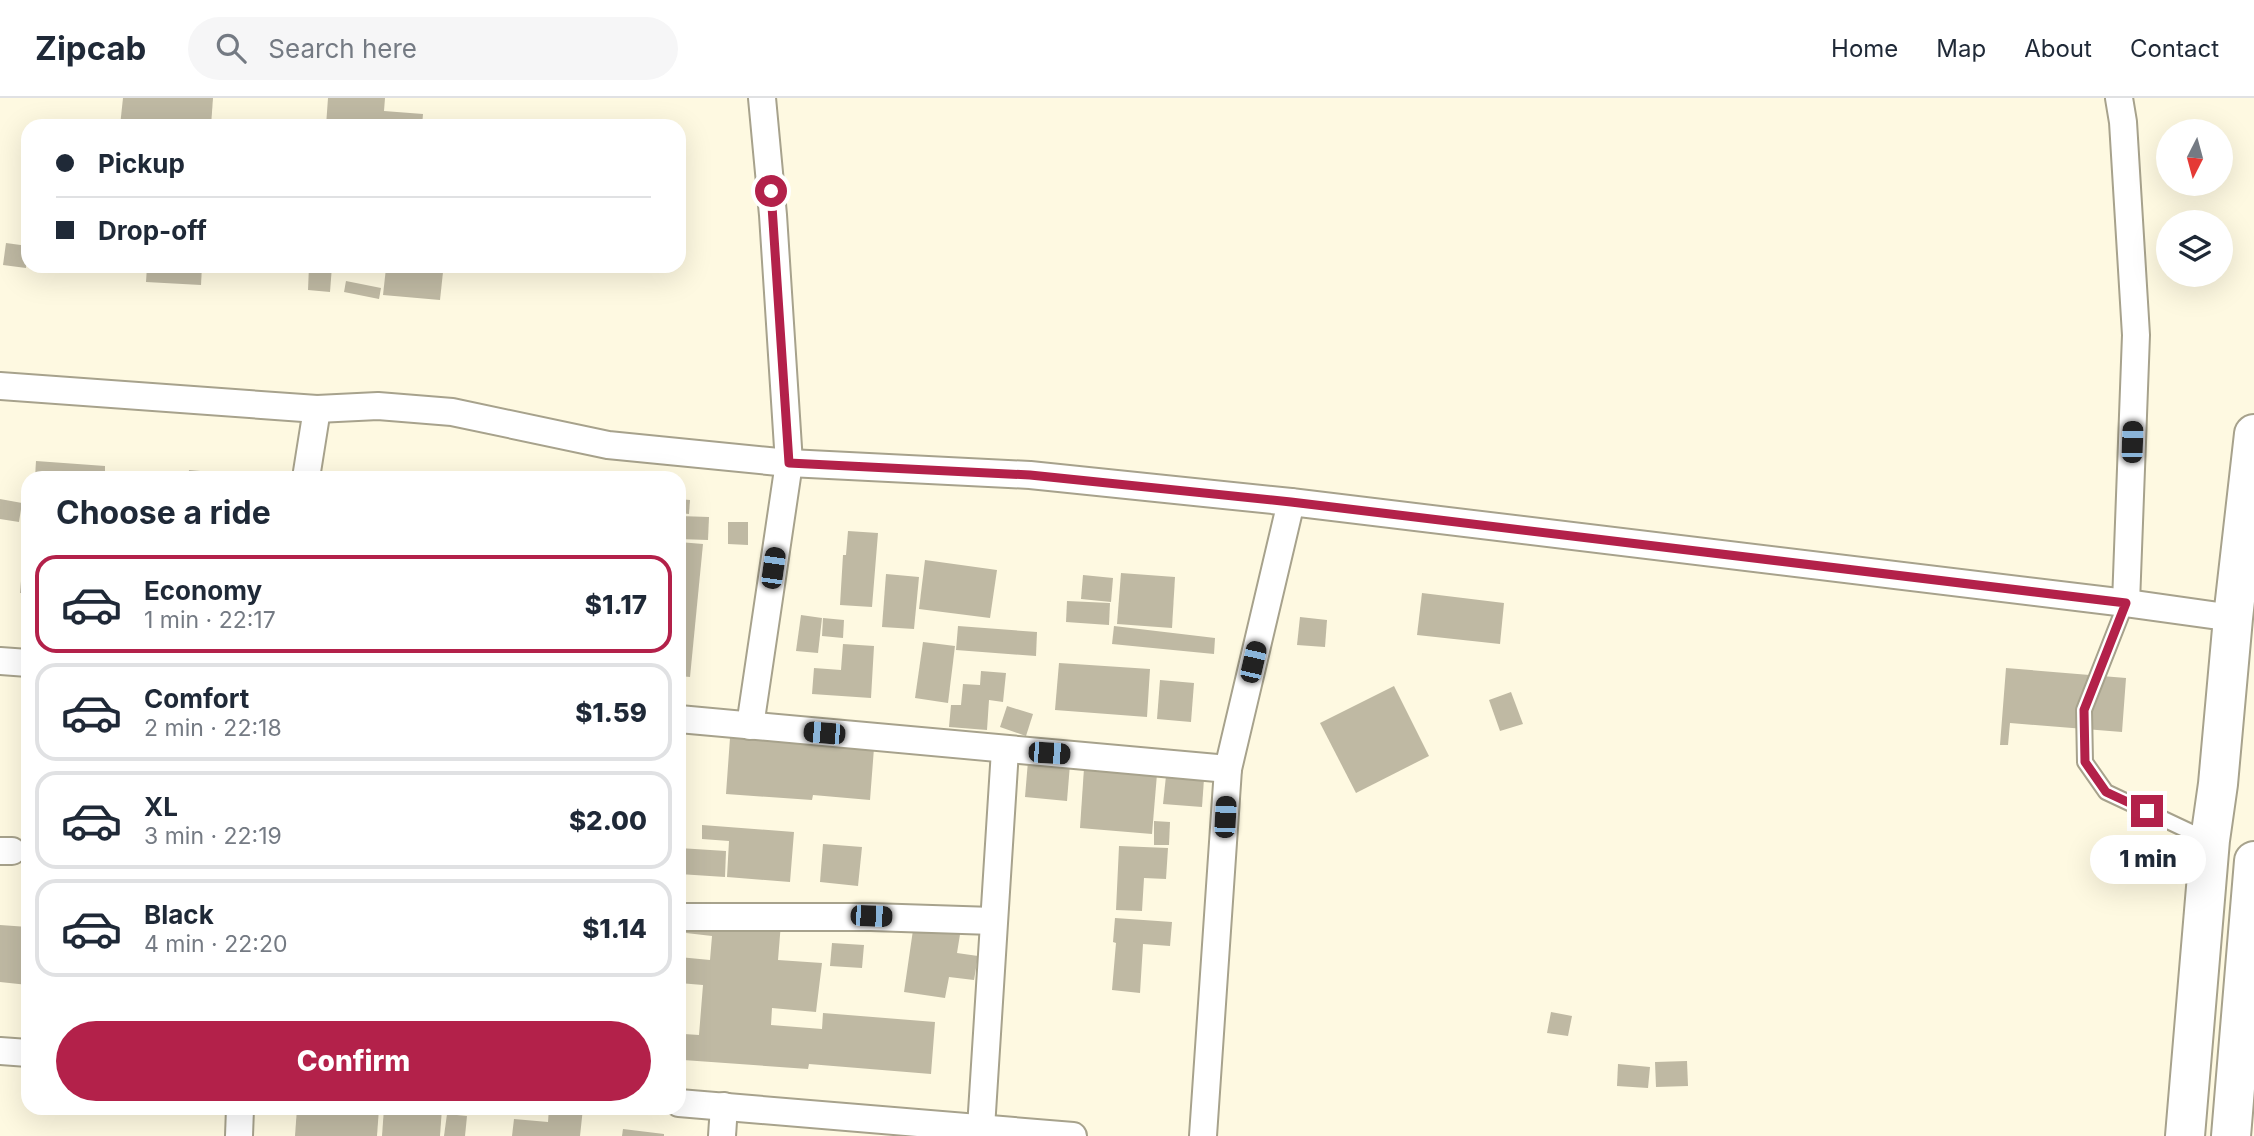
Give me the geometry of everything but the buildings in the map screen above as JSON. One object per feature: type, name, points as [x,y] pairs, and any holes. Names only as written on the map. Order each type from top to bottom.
[{"type":"main road","points":[[2185,1136],[2210,840],[2254,435]]},
{"type":"main road","points":[[2231,1136],[2254,861]]},
{"type":"street","points":[[750,726],[789,463],[774,229],[762,98]]},
{"type":"street","points":[[2119,98],[2123,122],[2136,335],[2126,603]]},
{"type":"street","points":[[0,386],[317,409],[378,406],[452,412],[608,445],[789,463],[1030,475],[1291,502],[2233,618]]},
{"type":"street","points":[[307,471],[317,409]]},
{"type":"street","points":[[1203,1136],[1227,769],[1291,502]]},
{"type":"street","points":[[0,661],[21,662]]},
{"type":"street","points":[[686,720],[1227,769]]},
{"type":"street","points":[[981,1128],[1005,750]]},
{"type":"street","points":[[686,917],[871,916],[993,921]]},
{"type":"street","points":[[0,1051],[21,1052]]},
{"type":"street","points":[[686,1103],[1073,1136]]},
{"type":"street","points":[[722,1136],[724,1106]]},
{"type":"street","points":[[239,1136],[240,1115]]},
{"type":"lane","points":[[2126,603],[2084,710],[2085,762],[2106,792],[2210,840]]},
{"type":"route","points":[[771,191],[789,463],[1030,475],[1291,502],[2126,603],[2084,710],[2085,762],[2106,792],[2147,811]]}]
